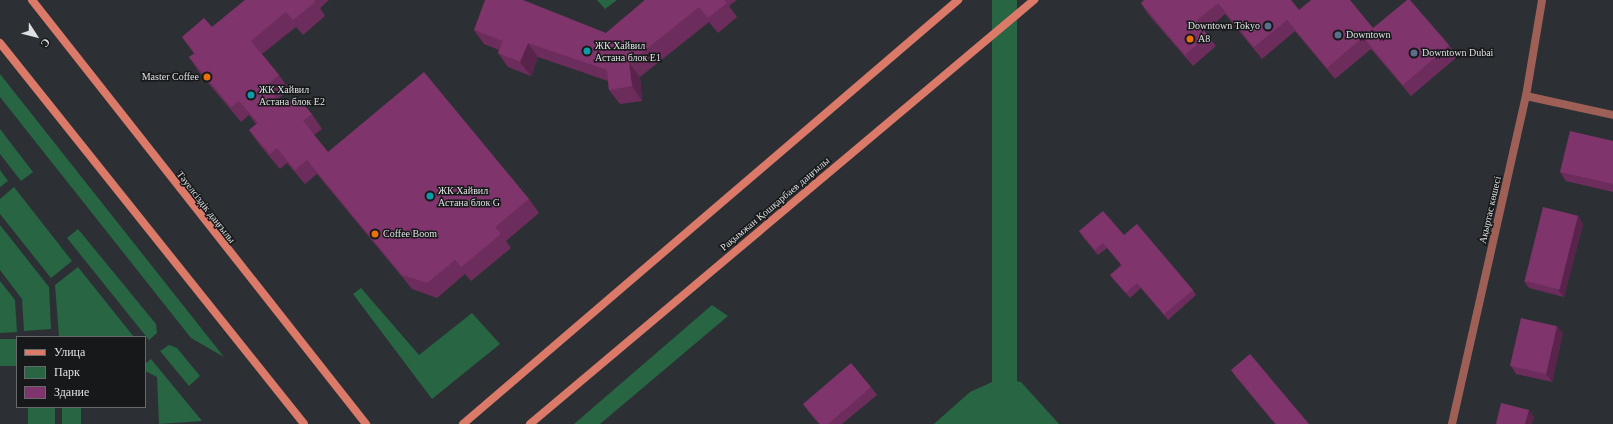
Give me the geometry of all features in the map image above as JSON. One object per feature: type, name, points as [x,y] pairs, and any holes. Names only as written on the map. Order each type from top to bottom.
[{"type":"main road","name":"Тәуелсіздік даңғылы","points":[[32,0],[366,424]]},
{"type":"main road","points":[[463,424],[958,0]]},
{"type":"main road","name":"Рақымжан Қошқарбаев даңғылы","points":[[530,424],[1034,0]]},
{"type":"main road","points":[[0,43],[304,424]]},
{"type":"street","name":"Ақыртас көшесі","points":[[1452,424],[1526,96],[1542,0]]},
{"type":"street","points":[[1526,96],[1613,115]]},
{"type":"green space","points":[[597,0],[617,0],[605,9]]},
{"type":"green space","points":[[992,0],[1017,0],[1017,424],[992,424]]},
{"type":"green space","points":[[0,74],[224,357],[191,338],[0,97]]},
{"type":"green space","points":[[0,129],[33,172],[21,181],[0,154]]},
{"type":"green space","points":[[0,170],[8,181],[0,187]]},
{"type":"green space","points":[[14,187],[72,261],[51,278],[0,214],[0,199]]},
{"type":"green space","points":[[0,225],[49,287],[51,329],[24,331],[22,299],[0,270]]},
{"type":"green space","points":[[78,229],[156,324],[157,333],[149,340],[146,336],[67,238]]},
{"type":"green space","points":[[78,267],[133,336],[59,336],[55,285]]},
{"type":"green space","points":[[0,281],[15,300],[17,332],[0,333]]},
{"type":"green space","points":[[361,288],[419,355],[472,313],[500,344],[432,399],[353,294]]},
{"type":"green space","points":[[712,305],[728,316],[600,424],[574,424]]},
{"type":"green space","points":[[0,339],[16,339],[16,366],[0,366]]},
{"type":"green space","points":[[169,345],[177,348],[200,376],[189,386],[160,351]]},
{"type":"green space","points":[[151,359],[202,421],[159,424],[157,377],[146,372],[146,363]]},
{"type":"green space","points":[[1001,378],[1021,382],[1059,424],[934,424],[970,392]]},
{"type":"green space","points":[[28,408],[55,408],[55,424],[28,424]]},
{"type":"green space","points":[[62,408],[81,408],[81,424],[62,424]]},
{"type":"building","name":"ЖК Хайвил Астана блок G","points":[[245,0],[314,0],[315,2],[293,20],[286,12],[251,41],[279,75],[266,86],[283,107],[296,96],[312,114],[303,121],[328,152],[424,72],[529,199],[495,227],[501,234],[461,267],[455,260],[427,283],[402,275],[307,160],[295,170],[277,148],[270,154],[249,130],[258,123],[239,101],[231,107],[189,57],[195,53],[182,37],[204,18],[212,27]]},
{"type":"building","name":"ЖК Хайвил Астана блок E1","points":[[485,0],[523,0],[606,33],[645,0],[724,0],[727,3],[708,18],[699,7],[629,63],[632,86],[609,90],[607,70],[528,43],[520,62],[498,53],[503,41],[474,30]]},
{"type":"building","points":[[1144,0],[1291,0],[1299,10],[1311,0],[1350,0],[1373,28],[1407,0],[1410,0],[1449,45],[1403,85],[1363,37],[1327,68],[1287,20],[1254,47],[1218,3],[1196,21],[1208,35],[1185,55],[1141,3]]},
{"type":"building","points":[[1570,131],[1613,141],[1613,184],[1560,172]]},
{"type":"building","points":[[1543,207],[1578,216],[1560,289],[1525,281]]},
{"type":"building","points":[[1103,211],[1124,235],[1137,224],[1193,290],[1164,314],[1137,283],[1126,293],[1110,275],[1122,265],[1103,243],[1095,250],[1079,231]]},
{"type":"building","points":[[1521,318],[1557,326],[1546,374],[1510,366]]},
{"type":"building","points":[[1250,354],[1309,424],[1276,424],[1231,370]]},
{"type":"building","points":[[851,363],[871,387],[828,424],[820,424],[803,404]]},
{"type":"building","points":[[1501,403],[1529,410],[1525,424],[1496,424]]},
{"type":"place","name":"Downtown Tokyo","points":[[1268,26]]},
{"type":"place","name":"Downtown","points":[[1338,35]]},
{"type":"place","name":"А8","points":[[1190,39]]},
{"type":"place","name":"ЖК Хайвил Астана блок E1","points":[[587,51]]},
{"type":"place","name":"Downtown Dubai","points":[[1414,53]]},
{"type":"place","name":"Master Coffee","points":[[207,77]]},
{"type":"place","name":"ЖК Хайвил Астана блок E2","points":[[251,95]]},
{"type":"place","name":"ЖК Хайвил Астана блок G","points":[[430,196]]},
{"type":"place","name":"Coffee Boom","points":[[375,234]]}]
